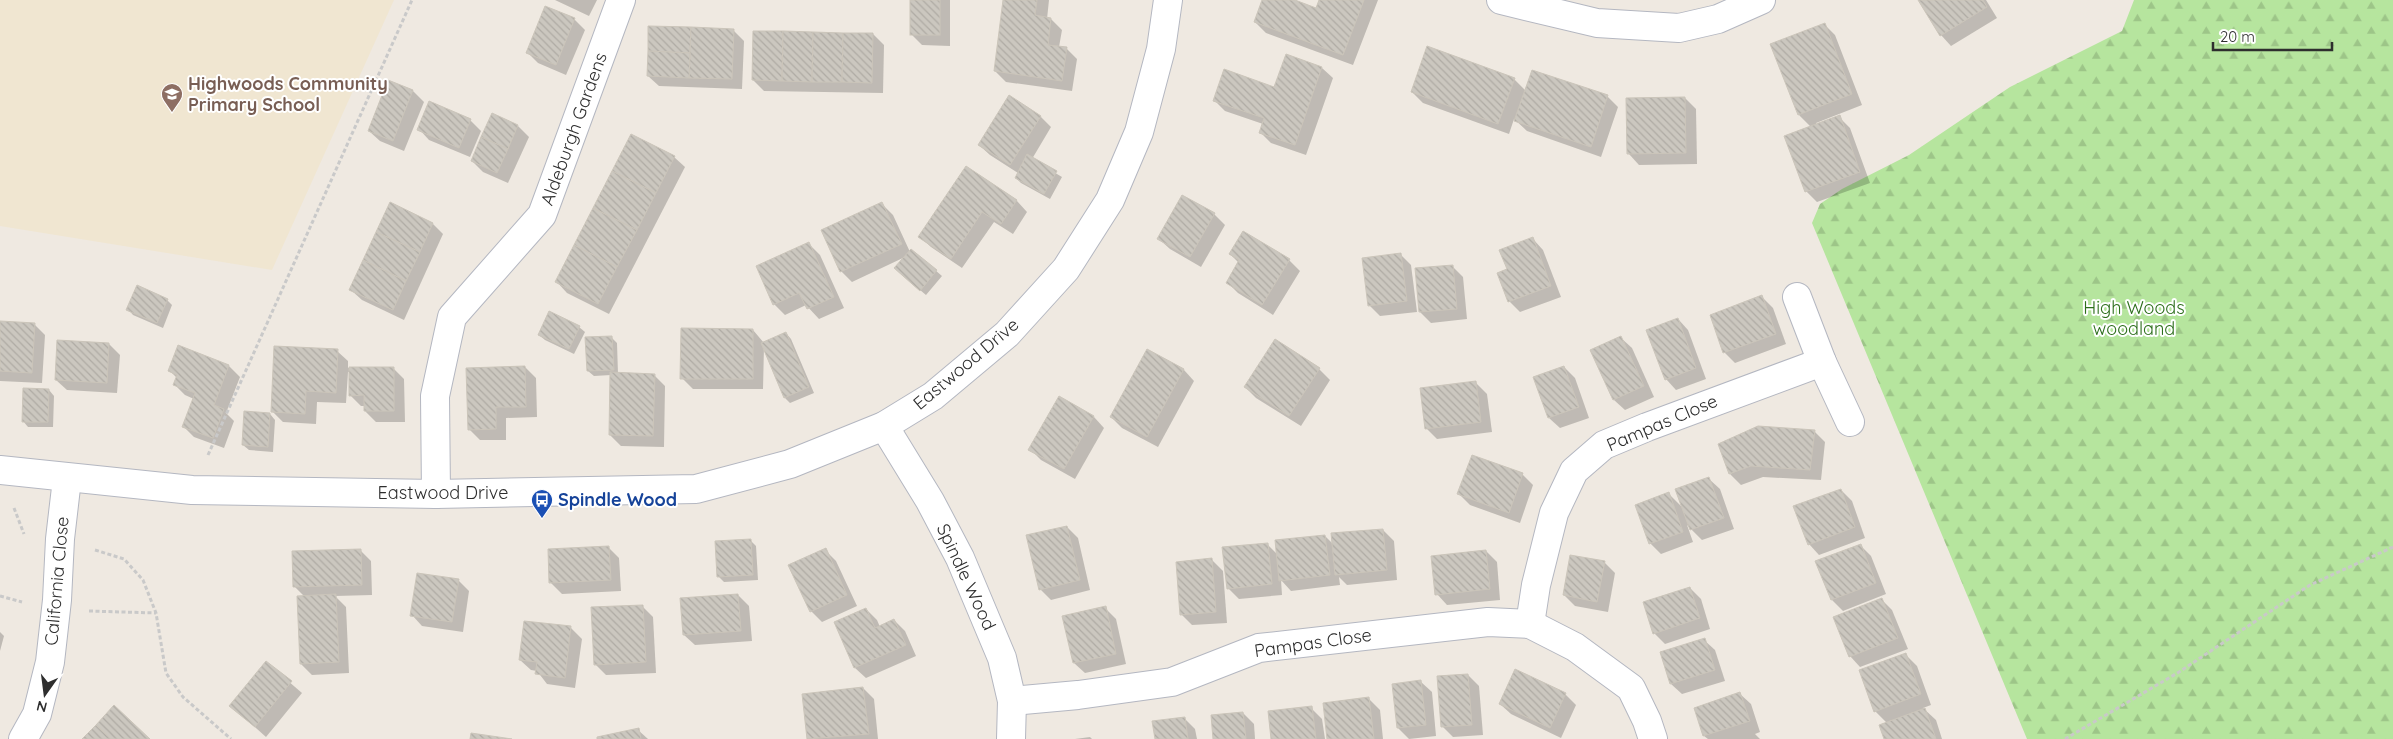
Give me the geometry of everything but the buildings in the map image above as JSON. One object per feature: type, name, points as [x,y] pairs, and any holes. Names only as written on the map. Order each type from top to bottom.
[{"type":"street","name":"Aldeburgh Gardens","points":[[436,494],[434,396],[452,317],[542,215],[621,0]]},
{"type":"street","name":"Eastwood Drive","points":[[0,470],[67,479],[98,479],[192,490],[436,494],[696,488],[790,464],[884,426],[933,396],[1008,334],[1066,269],[1110,200],[1139,132],[1161,49],[1168,0]]},
{"type":"street","points":[[1501,0],[1597,23],[1679,28],[1718,19],[1761,0]]},
{"type":"street","points":[[1798,296],[1822,362],[1850,422]]},
{"type":"street","name":"Pampas Close","points":[[1530,624],[1536,585],[1554,513],[1574,471],[1604,445],[1638,430],[1822,362]]},
{"type":"street","name":"Spindle Wood","points":[[884,426],[930,501],[960,558],[1002,658],[1012,701],[1011,739]]},
{"type":"street","name":"California Close","points":[[23,739],[37,714],[50,662],[67,479]]},
{"type":"street","name":"Pampas Close","points":[[1012,701],[1078,696],[1172,682],[1259,648],[1488,622],[1530,624],[1575,647],[1631,688],[1647,721],[1653,739]]},
{"type":"path","points":[[192,490],[412,0]]},
{"type":"path","points":[[60,539],[124,559],[143,580],[156,613],[166,673],[184,697],[231,739]]},
{"type":"path","points":[[2065,739],[2179,672],[2310,585],[2393,547]]},
{"type":"path","points":[[56,610],[156,613]]},
{"type":"shaded area","name":"Highwoods Community Primary School","points":[[0,0],[394,0],[272,270],[0,226]]},
{"type":"green space","name":"High Woods woodland","points":[[2134,0],[2393,0],[2393,739],[2027,739],[1812,223],[1820,204],[1842,189],[1909,155],[2010,87],[2122,31]]},
{"type":"place","name":"Highwoods Community Primary School","points":[[172,113]]},
{"type":"place","name":"Spindle Wood","points":[[542,519]]}]
